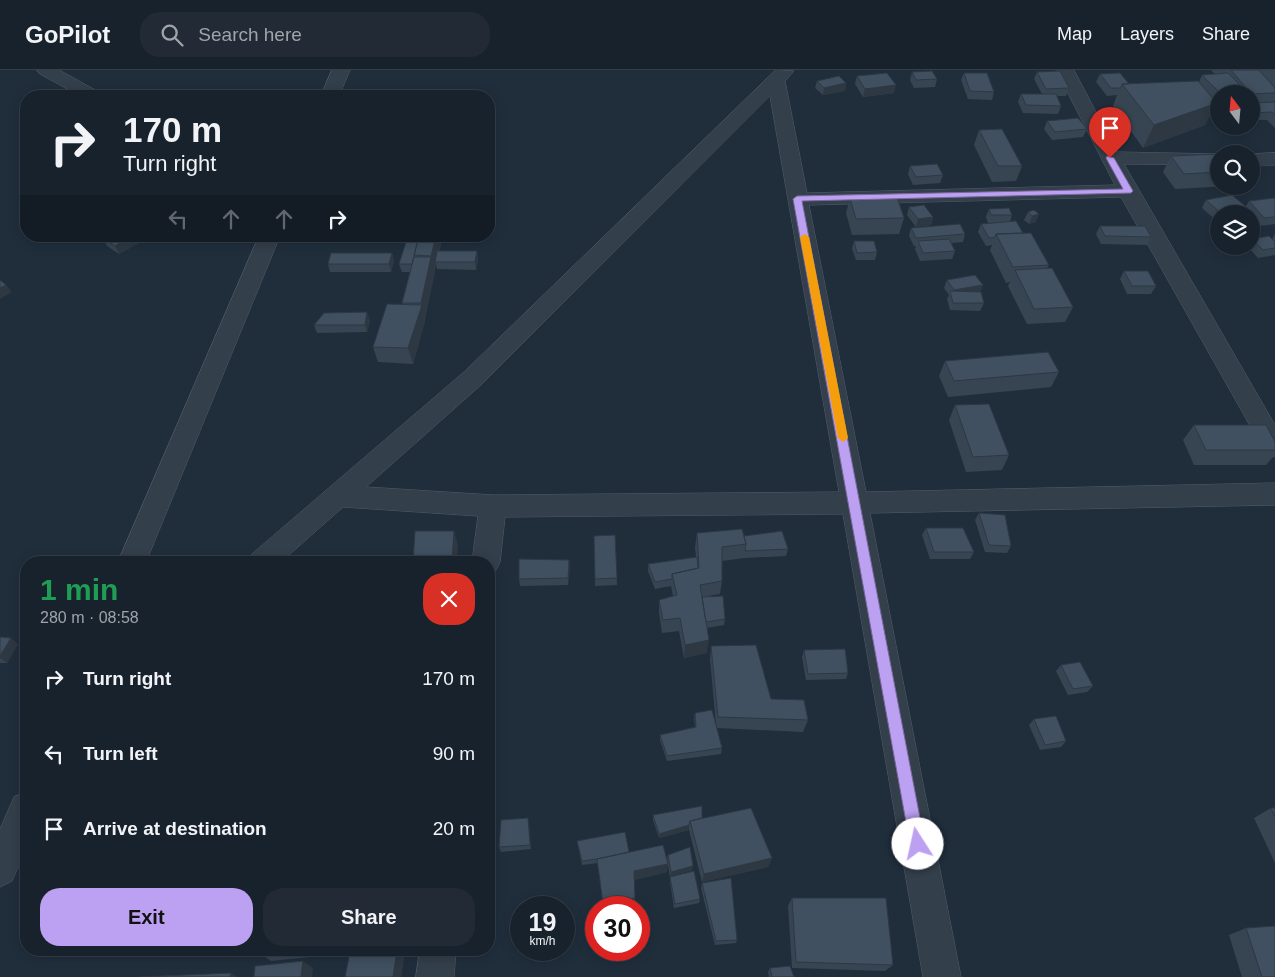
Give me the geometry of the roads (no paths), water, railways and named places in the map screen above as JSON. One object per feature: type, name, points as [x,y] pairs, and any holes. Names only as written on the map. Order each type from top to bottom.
[{"type":"street","points":[[46,70],[82,90]]},
{"type":"street","points":[[333,90],[341,70]]},
{"type":"street","points":[[1065,70],[1128,191],[1275,447]]},
{"type":"street","points":[[781,75],[797,199],[855,502],[942,977]]},
{"type":"street","points":[[269,556],[473,378],[781,75]]},
{"type":"street","points":[[1110,158],[1210,159]]},
{"type":"street","points":[[1260,159],[1275,159]]},
{"type":"street","points":[[797,199],[1128,191]]},
{"type":"street","points":[[135,556],[267,242]]},
{"type":"street","points":[[338,496],[493,506],[855,502],[1275,494]]},
{"type":"street","points":[[487,556],[493,506]]},
{"type":"street","points":[[0,826],[20,805]]},
{"type":"street","points":[[0,868],[20,823]]},
{"type":"street","points":[[435,977],[437,956]]}]
